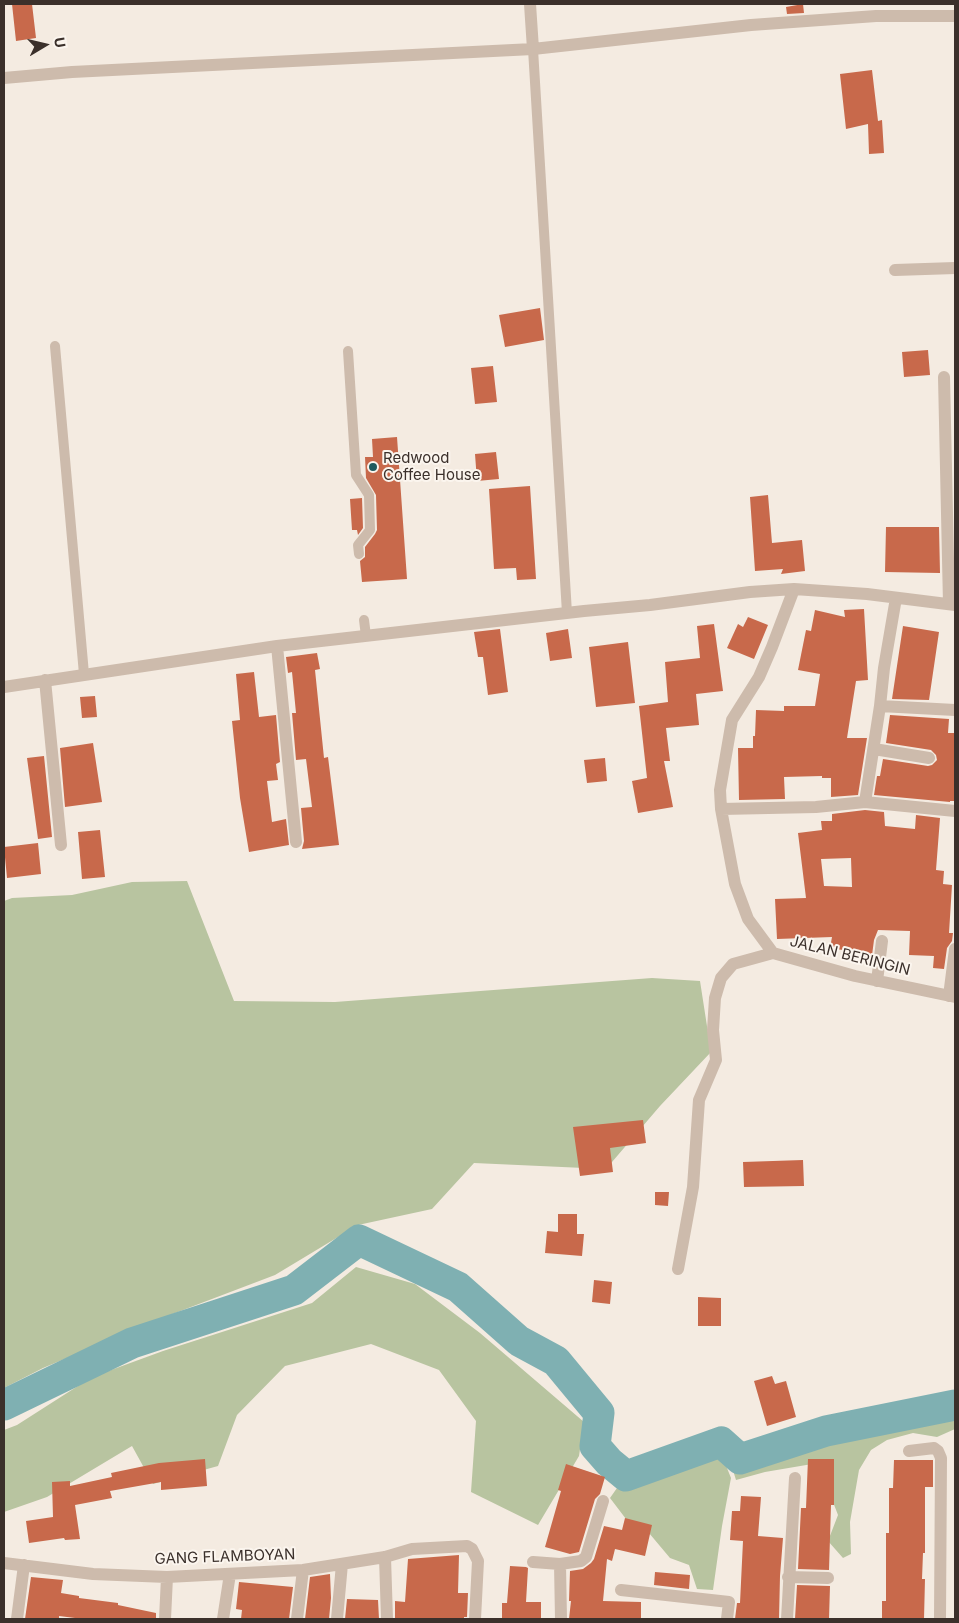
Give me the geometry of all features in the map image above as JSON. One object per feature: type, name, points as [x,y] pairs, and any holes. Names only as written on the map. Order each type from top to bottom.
[{"type":"street","points":[[530,4],[533,49]]},
{"type":"street","points":[[4,78],[72,72],[533,49],[751,25],[876,16],[955,16]]},
{"type":"street","points":[[895,270],[955,268]]},
{"type":"street","points":[[4,687],[277,646],[650,605],[750,592],[794,589],[952,604],[944,376]]},
{"type":"street","name":"JALAN BERINGIN","points":[[794,589],[759,677],[732,720],[720,790],[721,809],[735,884],[748,919],[773,953],[878,981],[952,996]]},
{"type":"street","points":[[865,802],[896,598]]},
{"type":"street","points":[[277,646],[296,842]]},
{"type":"street","points":[[45,680],[61,845]]},
{"type":"street","points":[[880,706],[955,710]]},
{"type":"street","points":[[874,749],[930,758]]},
{"type":"street","points":[[721,809],[816,807],[865,802],[955,812]]},
{"type":"street","points":[[878,981],[882,941]]},
{"type":"street","points":[[952,996],[955,949]]},
{"type":"street","points":[[678,1269],[693,1187],[699,1100],[716,1060],[713,1030],[715,998],[721,978],[733,964],[773,953]]},
{"type":"street","points":[[909,1450],[934,1448],[938,1451],[941,1458],[940,1619]]},
{"type":"street","points":[[787,1619],[795,1478]]},
{"type":"street","points":[[533,1562],[560,1564],[581,1561],[586,1557],[603,1501]]},
{"type":"street","name":"GANG FLAMBOYAN","points":[[4,1563],[93,1574],[167,1577],[303,1570],[385,1557],[412,1549],[466,1546],[472,1549],[478,1562],[475,1619]]},
{"type":"street","points":[[385,1557],[387,1619]]},
{"type":"street","points":[[337,1619],[342,1564]]},
{"type":"street","points":[[560,1564],[561,1619]]},
{"type":"street","points":[[17,1619],[24,1565]]},
{"type":"street","points":[[297,1619],[303,1570]]},
{"type":"street","points":[[223,1619],[230,1574]]},
{"type":"street","points":[[165,1619],[167,1577]]},
{"type":"street","points":[[788,1577],[828,1578]]},
{"type":"street","points":[[622,1590],[729,1602],[727,1619]]},
{"type":"lane","points":[[533,49],[568,613]]},
{"type":"lane","points":[[54,346],[84,674]]},
{"type":"lane","points":[[348,351],[356,475],[369,495],[370,530],[358,545],[359,554]]},
{"type":"lane","points":[[364,620],[366,636]]},
{"type":"green space","points":[[187,881],[234,1001],[335,1002],[652,978],[700,981],[711,1052],[660,1106],[606,1169],[474,1163],[432,1209],[358,1225],[275,1275],[162,1318],[43,1368],[4,1388],[4,901],[12,898],[72,895],[132,882]]},
{"type":"green space","points":[[356,1267],[415,1284],[480,1333],[584,1422],[579,1456],[538,1525],[471,1492],[476,1421],[439,1370],[371,1344],[285,1366],[237,1415],[218,1466],[153,1484],[132,1446],[47,1497],[4,1512],[4,1430],[17,1425],[92,1377],[163,1351],[312,1303]]},
{"type":"green space","points":[[955,1413],[955,1429],[937,1437],[913,1433],[887,1440],[871,1450],[859,1470],[850,1522],[851,1554],[843,1558],[828,1541],[838,1515],[818,1463],[765,1472],[736,1480],[732,1467],[823,1440]]},
{"type":"green space","points":[[721,1453],[731,1478],[713,1590],[697,1589],[689,1565],[670,1558],[649,1533],[626,1519],[610,1498],[617,1488],[649,1478],[677,1466]]},
{"type":"building","points":[[12,4],[32,4],[36,38],[16,41]]},
{"type":"building","points":[[803,4],[804,13],[787,14],[786,7]]},
{"type":"building","points":[[872,70],[878,121],[882,120],[884,153],[869,154],[868,124],[846,129],[840,74]]},
{"type":"building","points":[[540,308],[544,340],[505,347],[499,315]]},
{"type":"building","points":[[928,350],[930,375],[904,377],[902,352]]},
{"type":"building","points":[[493,366],[497,402],[475,404],[471,368]]},
{"type":"building","points":[[397,437],[407,579],[362,582],[360,561],[365,557],[365,547],[377,530],[376,495],[366,478],[365,457],[373,457],[372,439]]},
{"type":"building","points":[[496,452],[499,479],[477,481],[475,454]]},
{"type":"building","points":[[530,486],[536,579],[517,580],[516,568],[494,569],[489,489]]},
{"type":"building","points":[[768,495],[772,543],[802,540],[805,571],[781,574],[783,569],[755,571],[750,497]]},
{"type":"building","points":[[362,498],[363,528],[358,535],[357,530],[352,530],[350,499]]},
{"type":"building","points":[[886,527],[939,527],[940,573],[885,572]]},
{"type":"building","points":[[864,609],[868,680],[856,681],[847,738],[867,738],[858,795],[831,797],[831,778],[822,778],[822,776],[784,777],[785,799],[739,800],[738,748],[753,748],[756,710],[784,711],[784,706],[815,706],[820,674],[798,670],[806,630],[811,631],[815,610],[845,617],[844,610]]},
{"type":"building","points":[[748,617],[768,625],[754,659],[727,648],[738,624],[743,627]]},
{"type":"building","points":[[714,624],[723,691],[696,694],[699,725],[666,728],[670,761],[664,761],[673,807],[638,813],[632,781],[647,778],[639,706],[668,702],[665,662],[700,658],[697,626]]},
{"type":"building","points":[[903,626],[939,632],[929,700],[892,699]]},
{"type":"building","points":[[500,629],[508,692],[488,695],[483,657],[478,657],[474,632]]},
{"type":"building","points":[[568,629],[572,658],[550,661],[546,633]]},
{"type":"building","points":[[628,642],[635,703],[596,707],[589,647]]},
{"type":"building","points":[[317,653],[320,669],[315,670],[324,758],[328,757],[339,845],[302,849],[304,841],[301,808],[312,807],[306,759],[296,760],[292,713],[296,713],[292,672],[288,673],[286,657]]},
{"type":"building","points":[[254,672],[259,717],[276,715],[280,762],[276,764],[278,780],[267,781],[272,822],[286,819],[289,845],[249,852],[240,798],[232,721],[240,720],[236,674]]},
{"type":"building","points":[[95,696],[97,717],[82,718],[80,697]]},
{"type":"building","points":[[890,715],[949,719],[948,733],[955,733],[955,801],[874,795],[877,776],[880,776],[883,759],[928,766],[937,760],[936,755],[931,750],[886,743]]},
{"type":"building","points":[[93,743],[102,802],[65,807],[60,748]]},
{"type":"building","points":[[44,756],[52,837],[38,839],[27,758]]},
{"type":"building","points":[[605,758],[607,781],[587,783],[584,760]]},
{"type":"building","points":[[865,810],[884,812],[885,826],[915,829],[916,815],[940,818],[936,870],[944,871],[943,884],[952,885],[949,933],[953,933],[952,941],[947,948],[944,969],[933,968],[934,956],[909,955],[910,931],[878,930],[874,940],[871,963],[847,959],[849,951],[830,948],[832,937],[777,939],[775,899],[806,898],[798,833],[822,830],[821,821],[832,821],[832,814]],"holes":[[[851,858],[852,887],[824,886],[821,859]]]},
{"type":"building","points":[[100,830],[105,877],[82,879],[78,832]]},
{"type":"building","points":[[38,843],[41,874],[7,878],[4,847]]},
{"type":"building","points":[[643,1120],[646,1143],[610,1148],[613,1172],[580,1176],[573,1127]]},
{"type":"building","points":[[803,1160],[804,1186],[744,1187],[743,1162]]},
{"type":"building","points":[[655,1192],[669,1192],[668,1206],[655,1205]]},
{"type":"building","points":[[558,1214],[577,1214],[577,1234],[584,1234],[582,1256],[545,1253],[547,1231],[558,1232]]},
{"type":"building","points":[[594,1280],[612,1282],[610,1304],[592,1302]]},
{"type":"building","points":[[698,1297],[721,1298],[721,1326],[698,1326]]},
{"type":"building","points":[[772,1376],[775,1384],[786,1381],[796,1417],[767,1426],[754,1381]]},
{"type":"building","points":[[205,1459],[207,1486],[161,1490],[161,1482],[110,1491],[112,1498],[75,1505],[80,1539],[65,1540],[64,1538],[29,1543],[26,1521],[53,1517],[52,1482],[70,1481],[70,1486],[112,1477],[111,1473],[159,1463]]},
{"type":"building","points":[[808,1459],[834,1459],[834,1505],[831,1505],[829,1570],[798,1569],[801,1508],[806,1508]]},
{"type":"building","points":[[894,1460],[933,1460],[933,1487],[925,1487],[925,1553],[923,1553],[922,1579],[925,1579],[924,1619],[882,1619],[882,1601],[886,1601],[886,1533],[889,1533],[889,1488],[893,1488]]},
{"type":"building","points":[[566,1464],[605,1477],[600,1494],[595,1499],[579,1552],[570,1554],[545,1547],[561,1491],[558,1490]]},
{"type":"building","points":[[741,1496],[761,1497],[758,1536],[783,1538],[779,1619],[735,1619],[737,1603],[740,1603],[743,1541],[730,1540],[732,1511],[740,1511]]},
{"type":"building","points":[[625,1518],[652,1525],[645,1556],[615,1549],[612,1561],[607,1559],[603,1601],[641,1602],[641,1619],[569,1619],[571,1601],[569,1601],[570,1571],[583,1569],[591,1563],[594,1559],[604,1526],[622,1530]]},
{"type":"building","points":[[459,1555],[458,1593],[468,1593],[467,1617],[464,1617],[464,1619],[395,1619],[395,1601],[405,1602],[408,1559]]},
{"type":"building","points":[[510,1566],[528,1568],[526,1602],[541,1602],[541,1619],[502,1619],[502,1603],[507,1603]]},
{"type":"building","points":[[655,1572],[690,1575],[689,1589],[654,1585]]},
{"type":"building","points":[[330,1574],[331,1598],[329,1619],[305,1619],[310,1577]]},
{"type":"building","points":[[31,1577],[63,1580],[61,1593],[79,1596],[79,1598],[118,1603],[118,1605],[156,1613],[156,1619],[83,1619],[59,1616],[59,1619],[25,1619]]},
{"type":"building","points":[[239,1582],[293,1587],[289,1619],[241,1619],[242,1610],[236,1609]]},
{"type":"building","points":[[797,1585],[830,1586],[829,1619],[795,1619]]},
{"type":"building","points":[[347,1599],[378,1600],[379,1619],[345,1619]]},
{"type":"waterway","points":[[4,1405],[132,1343],[294,1290],[359,1240],[458,1287],[519,1341],[556,1361],[599,1413],[595,1446],[609,1462],[626,1476],[721,1442],[740,1459],[826,1431],[955,1405]]},
{"type":"place","name":"Redwood Coffee House","points":[[373,467]]}]
